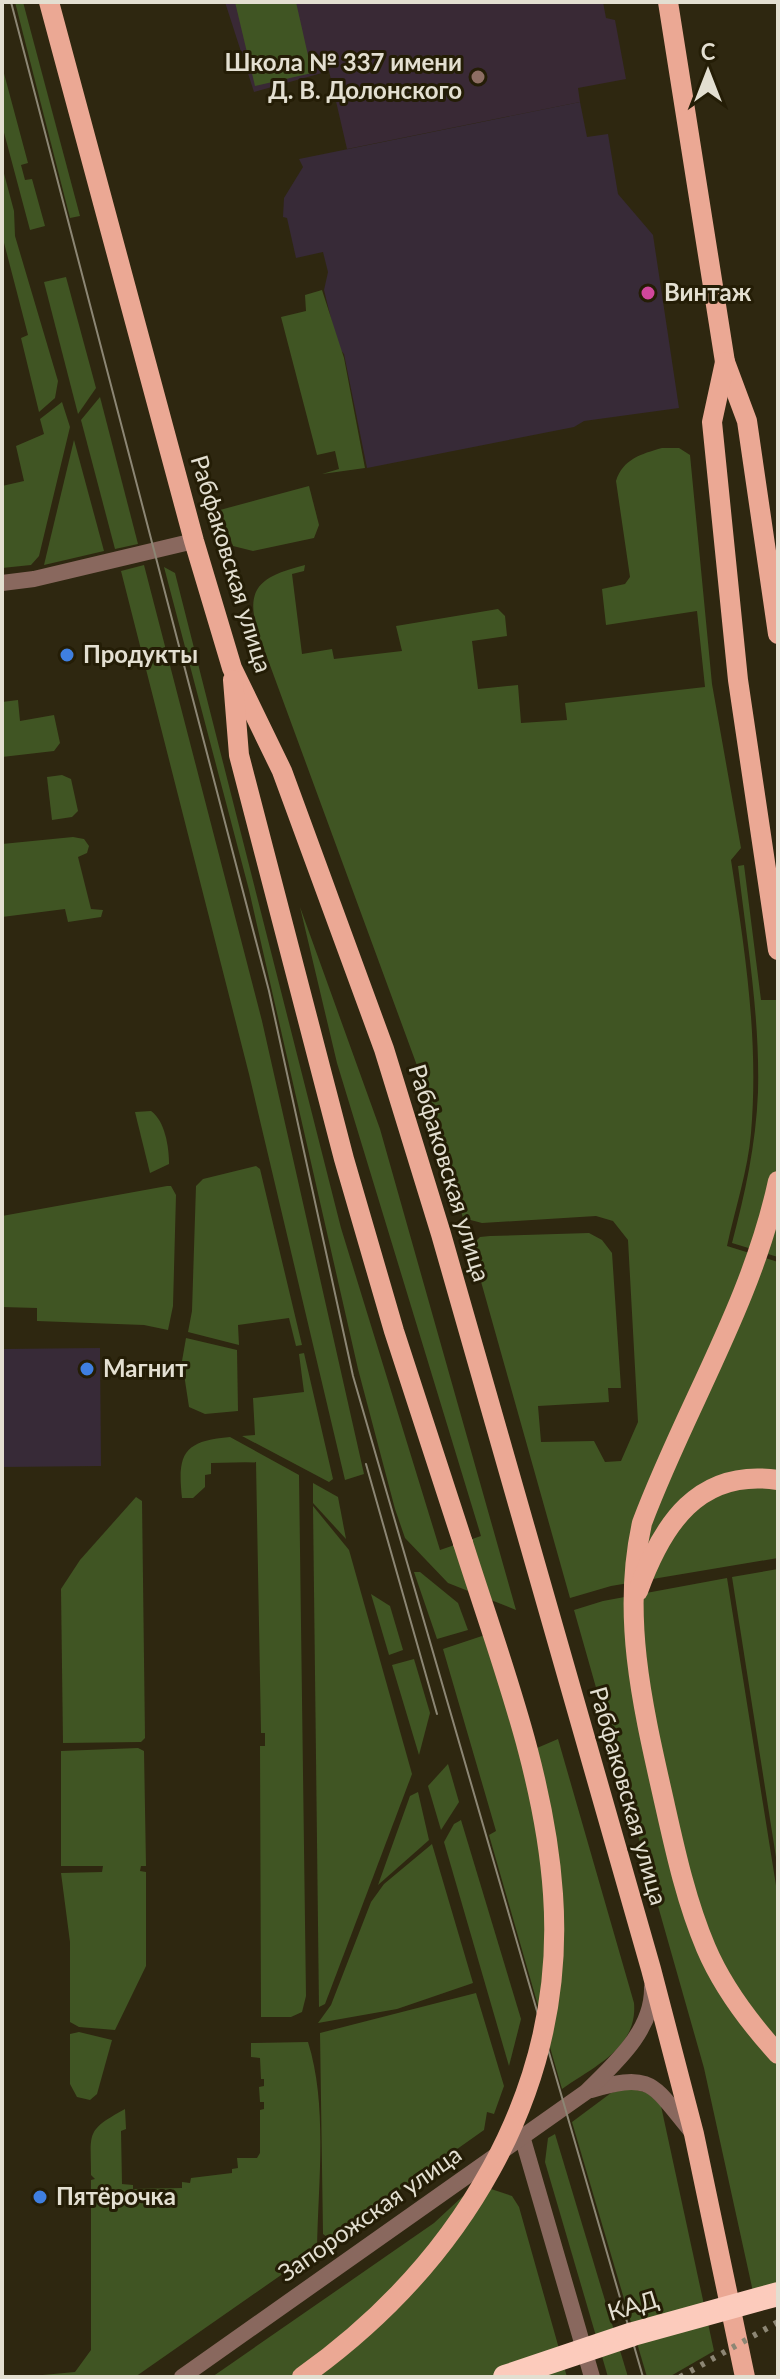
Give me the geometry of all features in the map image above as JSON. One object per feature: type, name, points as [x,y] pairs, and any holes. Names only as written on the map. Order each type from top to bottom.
[{"type":"highway","name":"КАД","points":[[505,2377],[633,2334],[778,2294]]},
{"type":"main road","name":"Рабфаковская улица","points":[[49,2],[194,541],[232,668],[282,771],[388,1063],[441,1234],[651,1969],[694,2134],[745,2377]]},
{"type":"main road","points":[[668,2],[725,362],[747,421],[778,634]]},
{"type":"main road","points":[[725,362],[712,422],[738,680],[778,950]]},
{"type":"main road","points":[[232,668],[239,755],[344,1159],[394,1331],[516,1712],[541,1809],[553,1895],[552,1968],[541,2041],[511,2130],[481,2191],[437,2254],[349,2343],[302,2377]]},
{"type":"main road","points":[[778,1181],[770,1221],[748,1285],[642,1523],[633,1563],[631,1610],[634,1650],[650,1742],[681,1875],[706,1948],[733,1998],[778,2054]]},
{"type":"main road","points":[[631,1610],[653,1551],[690,1501],[713,1487],[740,1479],[778,1480]]},
{"type":"street","points":[[2,583],[34,579],[194,541]]},
{"type":"street","points":[[586,2092],[625,2054],[639,2031],[652,2002],[651,1969]]},
{"type":"street","points":[[586,2092],[633,2079],[651,2085],[694,2134]]},
{"type":"street","name":"Запорожская улица","points":[[182,2377],[586,2092]]},
{"type":"street","points":[[522,2136],[592,2377]]},
{"type":"shaded area","name":"Школа № 337 имени Д. В. Долонского","points":[[225,2],[603,2],[606,18],[615,20],[626,79],[578,88],[580,102],[347,149],[329,71],[254,92]]},
{"type":"shaded area","points":[[580,102],[587,137],[608,134],[618,194],[653,235],[679,408],[584,421],[574,427],[367,468],[344,354],[338,347],[324,290],[328,272],[323,252],[296,258],[287,218],[283,217],[284,198],[303,167],[299,159]]},
{"type":"shaded area","points":[[100,1348],[101,1466],[2,1467],[2,1349]]},
{"type":"green space","points":[[15,2],[23,2],[80,216],[70,218]]},
{"type":"green space","points":[[235,2],[296,2],[312,73],[255,86]]},
{"type":"green space","points":[[2,66],[28,163],[21,165],[25,180],[32,179],[45,226],[30,230],[2,125]]},
{"type":"green space","points":[[2,166],[14,211],[15,236],[58,381],[55,398],[39,412],[21,338],[28,335],[2,235]]},
{"type":"green space","points":[[66,277],[96,388],[78,414],[44,282]]},
{"type":"green space","points":[[322,290],[344,358],[365,468],[322,474],[339,469],[335,451],[317,455],[281,317],[306,311],[305,295]]},
{"type":"green space","points":[[100,397],[138,544],[115,549],[81,420]]},
{"type":"green space","points":[[62,402],[70,427],[39,556],[31,565],[2,568],[2,486],[24,481],[16,446],[44,434],[40,419]]},
{"type":"green space","points":[[74,440],[104,551],[44,565]]},
{"type":"green space","points":[[662,448],[679,448],[690,455],[712,684],[741,848],[731,860],[749,996],[753,1098],[747,1161],[727,1246],[778,1262],[778,1558],[611,1586],[570,1598],[471,1246],[480,1237],[589,1233],[602,1240],[612,1253],[621,1388],[608,1388],[609,1402],[538,1406],[541,1442],[594,1441],[605,1462],[621,1461],[638,1422],[628,1240],[613,1221],[596,1216],[482,1223],[463,1218],[419,1071],[260,638],[253,608],[258,588],[266,580],[305,565],[304,571],[292,574],[302,654],[332,649],[334,659],[402,651],[396,626],[498,609],[505,616],[507,636],[472,641],[478,689],[518,685],[521,723],[567,720],[565,703],[705,687],[697,611],[606,625],[602,589],[625,584],[630,577],[616,481],[628,462]]},
{"type":"green space","points":[[309,486],[319,525],[314,538],[253,551],[233,546],[220,510]]},
{"type":"green space","points":[[144,565],[262,1021],[364,1474],[345,1480],[249,1074],[121,571]]},
{"type":"green space","points":[[164,567],[175,573],[341,1228],[440,1550],[481,1536],[337,1063],[300,907],[380,1129],[516,1610],[448,1583],[405,1538],[395,1509],[358,1369],[249,890]]},
{"type":"green space","points":[[18,700],[20,721],[54,715],[60,743],[54,751],[2,757],[2,702]]},
{"type":"green space","points":[[62,775],[71,779],[78,811],[72,817],[52,820],[47,777]]},
{"type":"green space","points":[[73,837],[84,839],[89,846],[87,853],[78,857],[91,909],[103,910],[101,917],[68,922],[65,909],[2,917],[2,844]]},
{"type":"green space","points":[[744,865],[761,1000],[778,1000],[778,1257],[732,1243],[749,1169],[758,1092],[755,1007],[738,866]]},
{"type":"green space","points":[[151,1111],[163,1128],[169,1164],[150,1173],[135,1112]]},
{"type":"green space","points":[[256,1166],[260,1169],[302,1345],[296,1346],[289,1318],[238,1325],[239,1345],[188,1332],[192,1311],[196,1186],[203,1179]]},
{"type":"green space","points":[[171,1186],[176,1195],[173,1306],[168,1330],[144,1325],[37,1321],[37,1308],[2,1307],[2,1216]]},
{"type":"green space","points":[[186,1338],[237,1350],[238,1411],[205,1414],[189,1407],[182,1361]]},
{"type":"green space","points":[[304,1353],[333,1479],[329,1482],[242,1436],[255,1435],[253,1398],[304,1392],[299,1354]]},
{"type":"green space","points":[[230,1437],[299,1475],[306,1996],[302,2012],[291,2017],[261,2017],[260,1746],[265,1746],[265,1733],[261,1733],[256,1462],[211,1463],[211,1474],[205,1475],[205,1487],[193,1498],[182,1498],[181,1470],[187,1452],[202,1442]]},
{"type":"green space","points":[[313,1483],[338,1497],[346,1539],[313,1503]]},
{"type":"green space","points":[[136,1497],[142,1501],[145,1738],[141,1742],[63,1743],[61,1589],[80,1560]]},
{"type":"green space","points":[[313,1506],[349,1550],[412,1774],[325,2004],[319,2007]]},
{"type":"green space","points":[[778,1569],[778,1870],[732,1577]]},
{"type":"green space","points":[[414,1572],[420,1572],[458,1603],[468,1630],[437,1639]]},
{"type":"green space","points":[[727,1578],[778,1898],[778,2302],[757,2310],[704,2068],[574,1610],[603,1601]]},
{"type":"green space","points":[[371,1594],[390,1606],[403,1650],[389,1655]]},
{"type":"green space","points":[[497,1631],[537,1748],[558,1739],[634,2003],[629,2032],[621,2044],[611,2055],[562,2089],[489,1835],[496,1831],[443,1649]]},
{"type":"green space","points":[[414,1659],[430,1713],[419,1755],[392,1665]]},
{"type":"green space","points":[[138,1748],[144,1751],[146,1866],[141,1866],[140,1871],[146,1872],[146,1966],[115,2030],[79,2027],[70,2022],[70,1942],[61,1873],[102,1872],[103,1866],[61,1866],[61,1751]]},
{"type":"green space","points":[[448,1764],[459,1802],[441,1830],[428,1786]]},
{"type":"green space","points":[[418,1792],[429,1840],[378,1885],[410,1796]]},
{"type":"green space","points":[[461,1820],[521,2019],[509,2066],[444,1842],[454,1824]]},
{"type":"green space","points":[[432,1844],[473,1983],[397,2009],[318,2023],[331,2005],[371,1902],[384,1884]]},
{"type":"green space","points":[[476,1993],[504,2086],[494,2114],[487,2112],[484,2130],[330,2239],[323,2234],[320,2033]]},
{"type":"green space","points":[[79,2032],[112,2040],[97,2094],[90,2100],[77,2097],[70,2084],[70,2034]]},
{"type":"green space","points":[[308,2042],[320,2118],[317,2250],[135,2377],[21,2377],[75,2372],[91,2350],[91,2180],[95,2179],[91,2175],[91,2141],[97,2128],[125,2109],[126,2129],[121,2131],[122,2184],[133,2185],[133,2189],[182,2188],[182,2182],[190,2183],[191,2178],[232,2173],[232,2169],[238,2168],[237,2158],[257,2158],[260,2153],[260,2110],[264,2109],[264,2102],[260,2102],[259,2087],[264,2086],[264,2079],[261,2079],[260,2058],[251,2057],[251,2043]]},
{"type":"green space","points":[[629,2088],[648,2093],[661,2106],[714,2351],[669,2377],[647,2377],[572,2122],[611,2093]]},
{"type":"green space","points":[[555,2134],[628,2377],[608,2377],[545,2162],[548,2138]]},
{"type":"green space","points":[[476,2184],[512,2196],[519,2207],[567,2377],[212,2377],[434,2223]]},
{"type":"tram line","points":[[11,2],[269,991],[353,1376],[643,2377]]},
{"type":"tram line","points":[[366,1464],[437,1714]]},
{"type":"railway","points":[[680,2377],[778,2322]]},
{"type":"place","name":"Школа № 337 имени Д. В. Долонского","points":[[478,77]]},
{"type":"place","name":"Винтаж","points":[[648,293]]},
{"type":"place","name":"Продукты","points":[[67,655]]},
{"type":"place","name":"Магнит","points":[[87,1369]]},
{"type":"place","name":"Пятёрочка","points":[[40,2197]]}]
